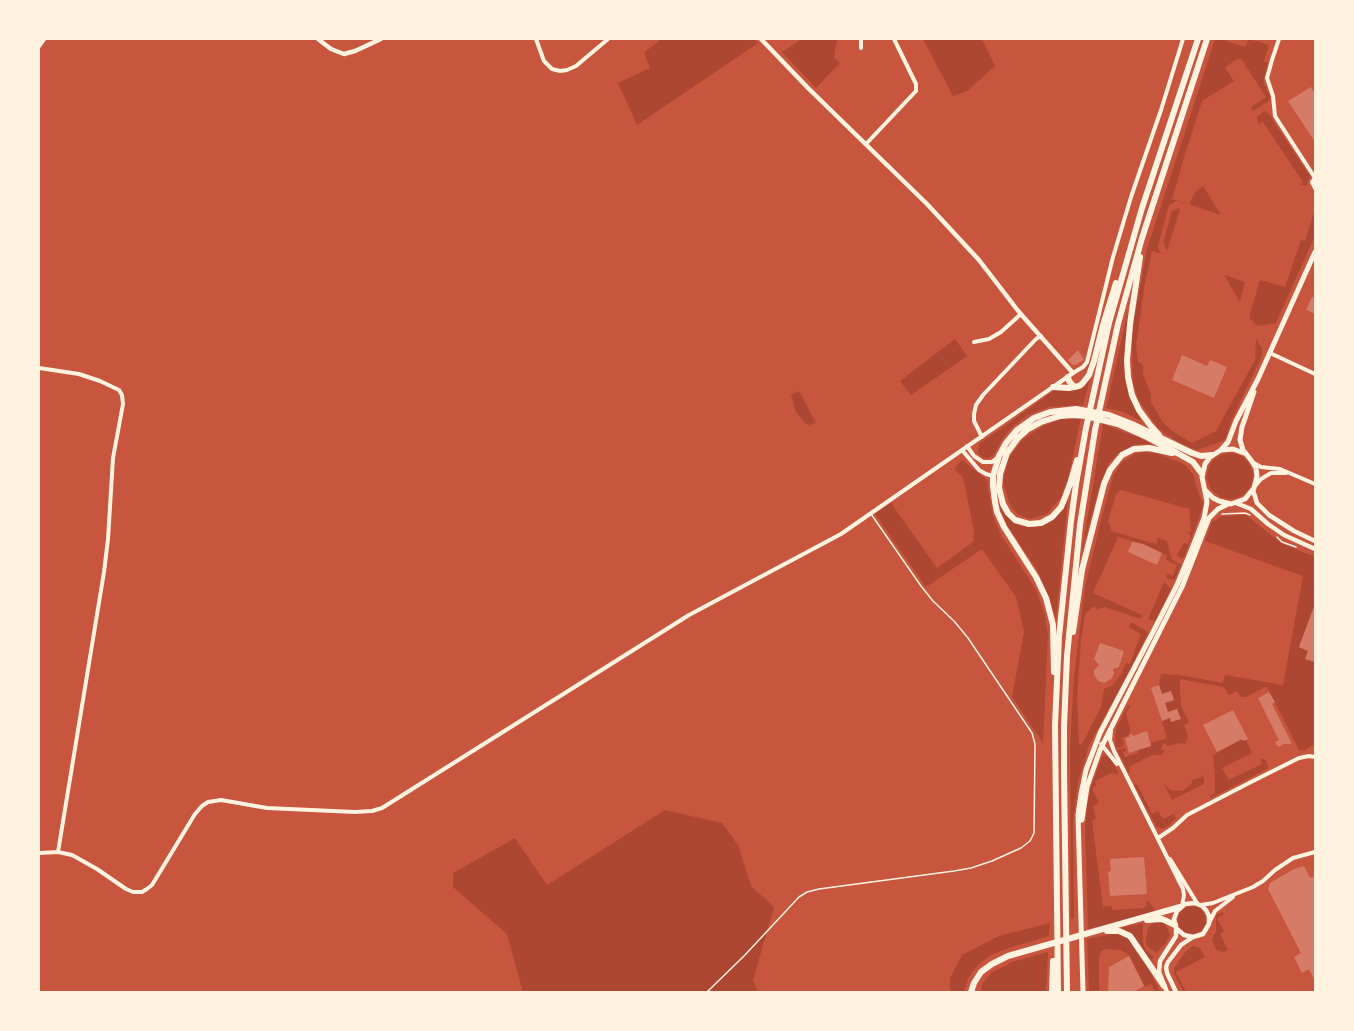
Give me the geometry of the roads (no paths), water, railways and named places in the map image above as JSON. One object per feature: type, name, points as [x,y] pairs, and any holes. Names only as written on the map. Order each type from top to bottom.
[{"type":"highway","points":[[1052,992],[1056,916],[1054,778],[1056,687],[1070,531],[1086,428],[1109,323],[1131,244],[1198,39]]},
{"type":"highway","points":[[1067,992],[1064,773],[1067,656],[1078,536],[1095,430],[1118,324],[1142,238],[1207,39]]},
{"type":"highway","points":[[1142,238],[1130,324],[1128,377],[1139,410],[1164,439]]},
{"type":"highway","points":[[1053,387],[1074,387],[1082,384],[1092,369],[1114,287],[1131,244]]},
{"type":"highway","points":[[1071,375],[1069,381],[1074,387]]},
{"type":"highway","points":[[1056,687],[1053,665],[1053,625],[1049,607],[1036,577],[1000,519],[994,494],[993,476],[1006,442],[1026,424],[1042,414],[1076,409],[1095,411],[1121,419],[1192,453],[1201,456],[1212,455]]},
{"type":"highway","points":[[993,476],[999,471],[1013,444],[1028,429],[1049,419],[1072,415],[1102,419],[1147,437],[1188,459],[1202,474]]},
{"type":"highway","points":[[1002,465],[999,481],[1000,493],[1008,513],[1015,520],[1024,523],[1036,524],[1046,521],[1056,513],[1068,492],[1086,428]]},
{"type":"highway","points":[[1067,656],[1082,570],[1104,484],[1110,470],[1122,455],[1140,448],[1157,449],[1188,459]]},
{"type":"highway","points":[[971,992],[981,972],[999,960],[1016,953],[1181,906]]},
{"type":"highway","points":[[1120,925],[1157,919],[1169,922],[1176,927]]},
{"type":"highway","points":[[1089,933],[1115,931],[1127,934],[1135,942],[1166,989]]},
{"type":"highway","points":[[1055,961],[1058,992]]},
{"type":"main road","points":[[1258,379],[1241,432],[1241,445],[1245,454],[1253,462],[1257,474],[1254,488],[1245,499],[1228,504],[1215,500],[1206,490],[1202,474],[1206,462],[1228,442],[1315,252]]},
{"type":"main road","points":[[1221,450],[1233,449],[1245,454]]},
{"type":"main road","points":[[1083,992],[1078,815],[1082,788],[1100,733],[1177,585],[1205,512],[1206,490]]},
{"type":"main road","points":[[1080,845],[1087,787],[1102,746],[1182,587],[1208,521],[1212,514],[1228,504]]},
{"type":"street","points":[[39,46],[44,39]]},
{"type":"street","points":[[318,39],[332,50],[344,54],[381,39]]},
{"type":"street","points":[[536,39],[544,61],[552,69],[560,71],[576,66],[608,39]]},
{"type":"street","points":[[761,39],[954,231],[1071,375]]},
{"type":"street","points":[[861,39],[861,48]]},
{"type":"street","points":[[866,144],[916,91],[916,84],[894,39]]},
{"type":"street","points":[[39,853],[58,852],[77,857],[126,890],[139,892],[145,891],[152,885],[195,814],[208,802],[221,800],[267,808],[355,812],[382,808],[684,619],[834,538],[1083,367],[1087,362],[1113,257],[1131,197],[1183,39]]},
{"type":"street","points":[[1279,39],[1267,78],[1273,96],[1275,116],[1315,178],[1312,182],[1315,188]]},
{"type":"street","points":[[974,342],[989,339],[1001,332],[1022,314]]},
{"type":"street","points":[[982,437],[974,421],[976,405],[1013,363],[1041,336]]},
{"type":"street","points":[[1270,353],[1315,374]]},
{"type":"street","points":[[39,368],[79,374],[100,381],[119,390],[123,404],[113,458],[104,572],[58,852]]},
{"type":"street","points":[[968,446],[974,456],[983,462],[992,462],[999,456]]},
{"type":"street","points":[[963,450],[979,470],[993,476]]},
{"type":"street","points":[[1253,462],[1261,467],[1276,468],[1315,484]]},
{"type":"street","points":[[1290,473],[1271,474],[1261,479],[1254,488],[1257,503],[1269,515],[1315,541]]},
{"type":"street","points":[[1236,503],[1251,509],[1284,535],[1315,549]]},
{"type":"street","points":[[1112,728],[1111,743],[1123,771],[1184,891],[1181,906],[1175,916],[1175,939],[1159,963],[1159,972],[1166,989]]},
{"type":"street","points":[[1100,733],[1102,746],[1123,771]]},
{"type":"street","points":[[1158,838],[1187,815],[1293,760],[1306,756],[1315,758]]},
{"type":"street","points":[[1163,848],[1199,904],[1208,913],[1209,922]]},
{"type":"street","points":[[1181,906],[1188,903],[1211,903],[1239,893],[1263,881],[1293,858],[1315,852]]},
{"type":"street","points":[[1176,927],[1182,934],[1192,937],[1199,936],[1204,933],[1215,910],[1239,893]]},
{"type":"street","points":[[1176,992],[1167,973],[1167,964],[1179,947],[1192,937]]},
{"type":"lane","points":[[707,992],[799,897],[807,892],[971,868],[1021,848],[1030,841],[1034,833],[1035,744],[1032,733],[960,628],[921,586],[871,514]]}]
